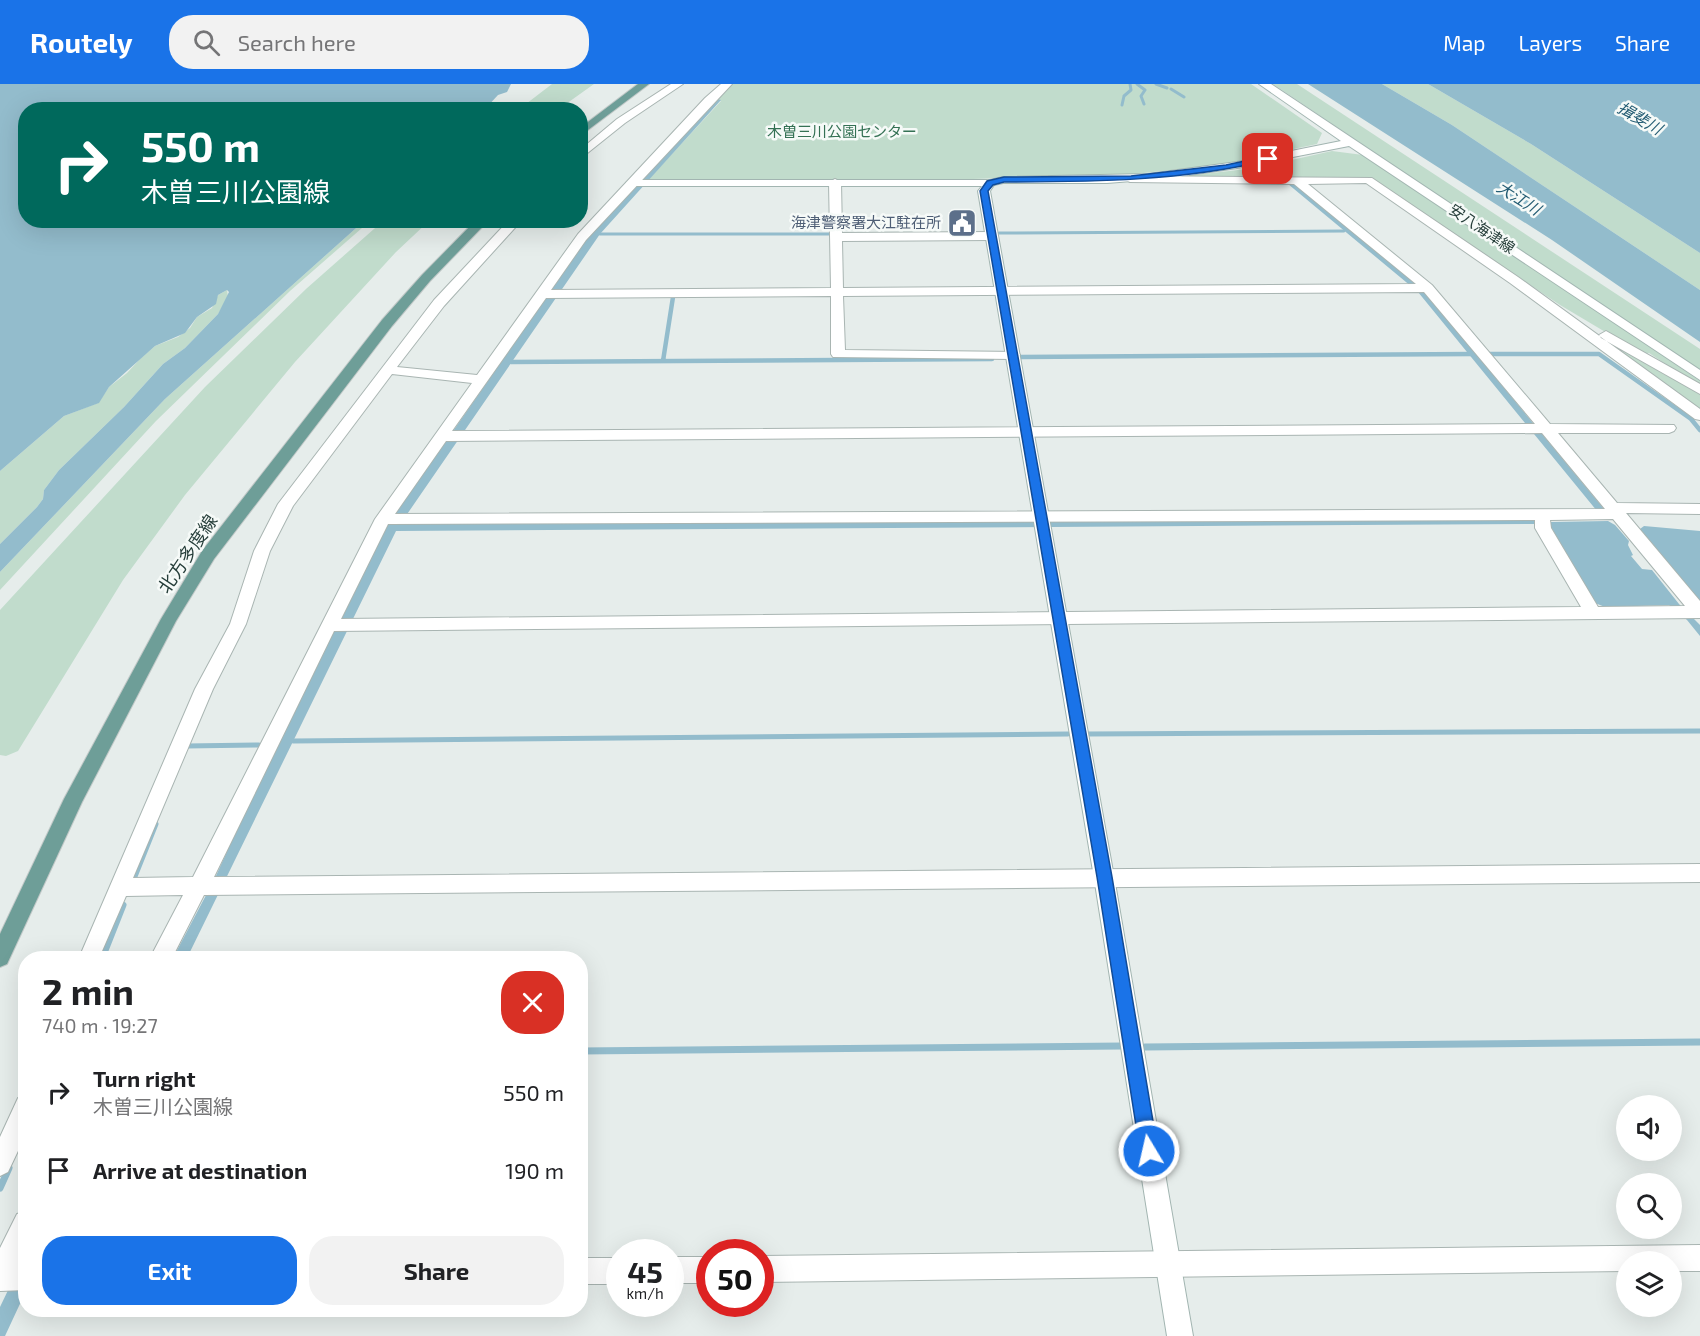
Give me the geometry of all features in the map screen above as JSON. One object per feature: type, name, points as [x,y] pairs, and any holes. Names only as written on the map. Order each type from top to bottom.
[{"type":"main road","points":[[588,126],[644,84]]},
{"type":"main road","name":"北方多度線","points":[[0,957],[74,799],[169,619],[208,555],[387,323],[426,278],[475,228]]},
{"type":"street","points":[[588,149],[621,121],[678,84]]},
{"type":"street","points":[[164,951],[201,886],[386,519],[450,436],[482,380],[582,237],[639,183],[709,100],[727,84]]},
{"type":"street","name":"安八海津線","points":[[1264,84],[1700,376]]},
{"type":"street","points":[[1131,179],[1226,167],[1350,142]]},
{"type":"street","points":[[639,183],[990,183],[1004,180],[1131,179],[1170,181],[1368,180],[1514,280],[1700,416]]},
{"type":"street","points":[[1297,181],[1421,288],[1539,429],[1614,511],[1692,612]]},
{"type":"street","points":[[835,182],[838,354],[1013,355]]},
{"type":"street","points":[[990,183],[984,191],[990,234],[1104,877],[1180,1336]]},
{"type":"street","points":[[92,951],[204,689],[238,624],[262,552],[286,504],[439,303],[509,228]]},
{"type":"street","points":[[835,234],[990,234]]},
{"type":"street","points":[[1514,280],[1700,390]]},
{"type":"street","points":[[543,294],[1421,288]]},
{"type":"street","points":[[388,369],[482,380]]},
{"type":"street","points":[[450,436],[1669,428]]},
{"type":"street","points":[[386,519],[405,521],[1041,523],[1543,520],[1614,511],[1700,509]]},
{"type":"street","points":[[1543,520],[1593,613]]},
{"type":"street","points":[[332,625],[1692,612]]},
{"type":"street","points":[[119,887],[1700,873]]},
{"type":"street","points":[[0,1164],[18,1124]]},
{"type":"street","points":[[8,1277],[18,1247]]},
{"type":"street","points":[[774,1269],[1700,1258]]},
{"type":"street","points":[[588,1271],[606,1271]]},
{"type":"green space","points":[[552,84],[594,84],[569,102],[529,102]]},
{"type":"green space","name":"木曽三川公園センター","points":[[733,84],[1251,84],[1322,133],[1317,144],[1219,165],[1134,174],[973,179],[648,180],[721,101],[717,99]]},
{"type":"green space","points":[[1273,84],[1297,84],[1700,349],[1700,372]]},
{"type":"green space","points":[[1382,84],[1428,84],[1531,144],[1700,253],[1700,290],[1452,125]]},
{"type":"green space","points":[[1332,151],[1363,155],[1453,212],[1700,381],[1700,387],[1649,353],[1644,355],[1560,305],[1369,178],[1169,178],[1255,168]]},
{"type":"green space","points":[[356,228],[362,228],[290,291],[156,421],[0,590],[0,572],[165,399]]},
{"type":"green space","points":[[375,228],[422,228],[396,252],[295,362],[185,495],[123,580],[18,751],[6,756],[0,755],[0,610],[205,387],[306,289]]},
{"type":"green space","points":[[227,290],[228,297],[218,314],[185,348],[163,364],[124,407],[59,470],[44,490],[43,499],[37,507],[0,544],[0,471],[64,416],[98,403],[109,387],[140,359],[155,346],[178,337],[190,328],[197,317],[212,308],[218,295]]},
{"type":"green space","points":[[1555,308],[1665,375],[1672,375],[1700,393],[1700,413]]},
{"type":"water","points":[[0,84],[511,84],[507,92],[498,95],[492,102],[18,102],[18,228],[356,228],[165,399],[0,572],[0,544],[37,507],[43,499],[44,490],[59,470],[124,407],[163,364],[185,348],[218,314],[229,292],[227,290],[218,295],[216,304],[197,317],[185,333],[155,346],[109,387],[99,403],[64,416],[0,471]]},
{"type":"water","name":"大江川","points":[[1308,84],[1382,84],[1452,125],[1700,290],[1700,342],[1552,240]]},
{"type":"water","name":"揖斐川","points":[[1428,84],[1700,84],[1700,253],[1531,144]]},
{"type":"water","points":[[717,99],[721,100],[600,234],[401,523],[1529,518],[1551,522],[1608,521],[1615,525],[1629,541],[1628,545],[1633,555],[1631,556],[1642,569],[1652,570],[1679,604],[1700,625],[1700,636],[1687,620],[1669,605],[1605,607],[1595,603],[1551,527],[1534,524],[396,531],[190,951],[177,951],[215,878],[271,754],[382,533],[591,233]]},
{"type":"water","points":[[1288,184],[1295,184],[1419,285],[1604,509],[1597,511],[1418,292]]},
{"type":"water","points":[[1644,526],[1700,531],[1700,601],[1640,529]]},
{"type":"water","points":[[18,1270],[18,1308],[5,1336],[0,1336],[0,1307]]},
{"type":"waterway","points":[[1122,105],[1124,96],[1131,90],[1130,84]]},
{"type":"waterway","points":[[1137,84],[1145,90],[1141,96],[1144,104]]},
{"type":"waterway","points":[[1156,84],[1167,88]]},
{"type":"waterway","points":[[1171,89],[1184,97]]},
{"type":"waterway","points":[[999,233],[1344,231]]},
{"type":"waterway","points":[[600,234],[831,234]]},
{"type":"waterway","points":[[663,361],[673,297]]},
{"type":"waterway","points":[[1021,357],[1473,354]]},
{"type":"waterway","points":[[1488,354],[1599,354],[1691,419],[1700,430]]},
{"type":"waterway","points":[[511,362],[992,359]]},
{"type":"waterway","points":[[1088,734],[1700,731]]},
{"type":"waterway","points":[[293,741],[1068,734]]},
{"type":"waterway","points":[[185,749],[186,746],[259,745]]},
{"type":"waterway","points":[[134,879],[156,824]]},
{"type":"waterway","points":[[105,951],[123,905]]},
{"type":"waterway","points":[[1145,1047],[1700,1042]]},
{"type":"waterway","points":[[588,1051],[1122,1046]]},
{"type":"waterway","points":[[0,1188],[9,1168]]},
{"type":"place","name":"海津警察署大江駐在所","points":[[962,223]]},
{"type":"route","points":[[1149,1151],[1104,877],[984,191],[990,183],[1004,180],[1131,179],[1226,167],[1268,159]]}]
